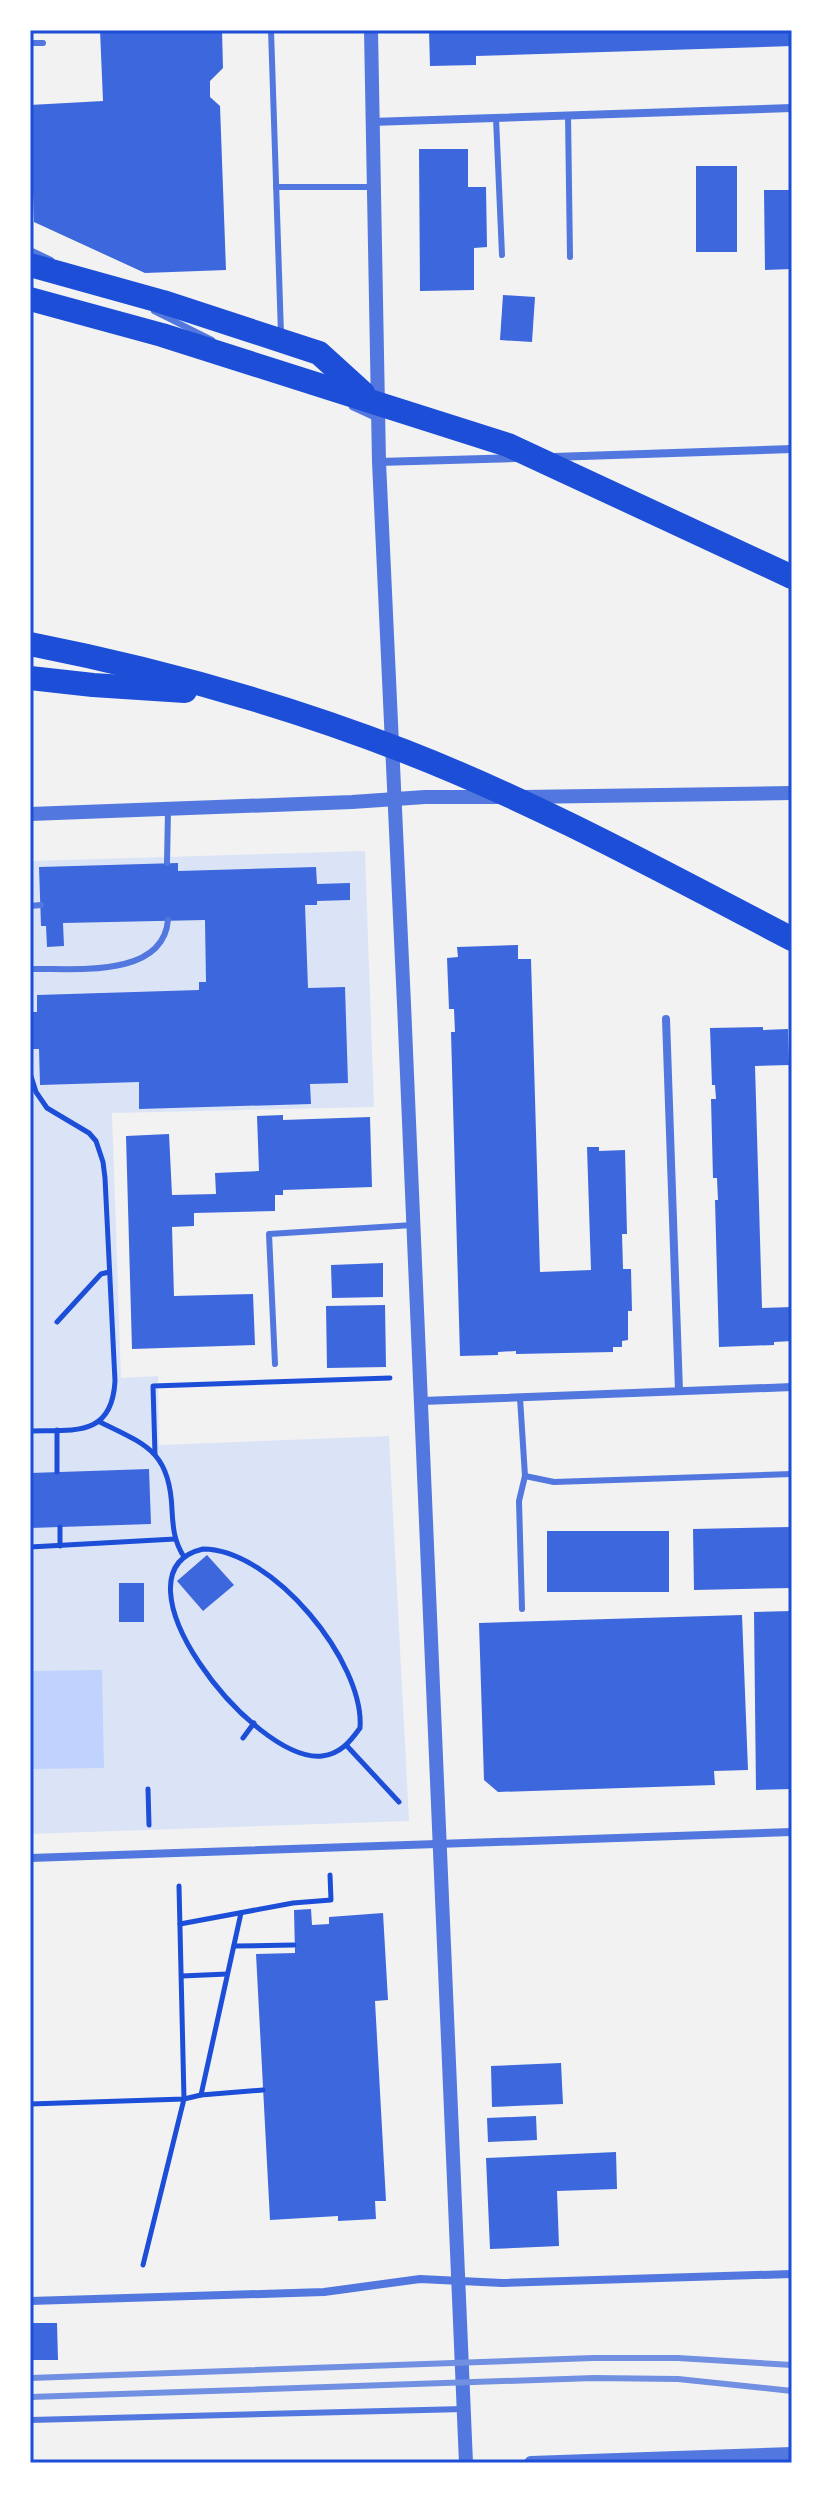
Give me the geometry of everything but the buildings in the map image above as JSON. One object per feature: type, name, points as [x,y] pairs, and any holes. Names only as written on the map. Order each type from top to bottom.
[{"type":"highway","points":[[30,265],[163,302],[319,353],[366,408]]},
{"type":"highway","points":[[30,299],[162,335],[366,408],[508,445],[792,577]]},
{"type":"highway","points":[[30,644],[139,667],[313,718],[465,776],[792,939]]},
{"type":"highway","points":[[30,678],[228,693]]},
{"type":"street","points":[[371,30],[372,187],[366,408],[379,462],[466,2463]]},
{"type":"street","points":[[371,122],[792,108]]},
{"type":"street","points":[[379,462],[792,449]]},
{"type":"street","points":[[30,814],[395,799],[792,793]]},
{"type":"street","points":[[666,1019],[679,1391]]},
{"type":"street","points":[[422,1401],[792,1387]]},
{"type":"street","points":[[30,1858],[792,1832]]},
{"type":"street","points":[[30,2301],[312,2293],[420,2279],[502,2283],[792,2274]]},
{"type":"street","points":[[531,2463],[792,2454]]},
{"type":"lane","points":[[271,30],[281,342]]},
{"type":"lane","points":[[30,43],[43,43]]},
{"type":"lane","points":[[568,115],[570,257]]},
{"type":"lane","points":[[496,118],[502,255]]},
{"type":"lane","points":[[276,187],[372,187]]},
{"type":"lane","points":[[30,250],[138,303]]},
{"type":"lane","points":[[151,309],[336,399]]},
{"type":"lane","points":[[282,358],[282,373]]},
{"type":"lane","points":[[167,863],[168,810]]},
{"type":"lane","points":[[30,906],[41,905]]},
{"type":"lane","points":[[30,969],[120,966],[146,958],[167,930],[168,920]]},
{"type":"lane","points":[[275,1364],[269,1234],[413,1225]]},
{"type":"lane","points":[[520,1398],[525,1476],[519,1501],[522,1609]]},
{"type":"lane","points":[[525,1476],[554,1482],[792,1474]]},
{"type":"lane","points":[[30,2420],[464,2409]]},
{"type":"path","points":[[30,1073],[36,1092],[47,1108],[89,1133],[100,1151],[105,1178],[115,1381],[112,1408],[100,1422],[90,1426],[30,1431]]},
{"type":"path","points":[[57,1322],[101,1274],[109,1272]]},
{"type":"path","points":[[155,1454],[153,1386],[390,1378]]},
{"type":"path","points":[[100,1422],[155,1454],[169,1474],[175,1539],[184,1557]]},
{"type":"path","points":[[57,1430],[57,1472]]},
{"type":"path","points":[[60,1527],[60,1546]]},
{"type":"path","points":[[30,1547],[175,1539]]},
{"type":"path","points":[[203,1549],[228,1553],[280,1584],[312,1617],[335,1652],[359,1701],[360,1728],[347,1746],[326,1755],[305,1754],[254,1723],[225,1697],[208,1676],[184,1637],[173,1606],[172,1575],[184,1557],[203,1549]]},
{"type":"path","points":[[243,1738],[254,1723]]},
{"type":"path","points":[[347,1746],[399,1802]]},
{"type":"path","points":[[148,1789],[149,1825]]},
{"type":"path","points":[[180,1924],[293,1903],[331,1900],[330,1875]]},
{"type":"path","points":[[143,2265],[184,2099],[179,1886]]},
{"type":"path","points":[[201,2095],[241,1913]]},
{"type":"path","points":[[234,1946],[294,1945]]},
{"type":"path","points":[[182,1976],[227,1974]]},
{"type":"path","points":[[30,2104],[184,2099],[263,2090]]},
{"type":"shaded area","points":[[365,851],[374,1107],[112,1113],[121,1378],[158,1376],[159,1445],[389,1436],[409,1821],[30,1834],[30,861]]},
{"type":"water","points":[[102,1670],[104,1768],[30,1769],[30,1671]]},
{"type":"railway","points":[[30,2378],[593,2358],[678,2358],[792,2365]]},
{"type":"railway","points":[[30,2397],[594,2378],[678,2379],[792,2391]]}]
